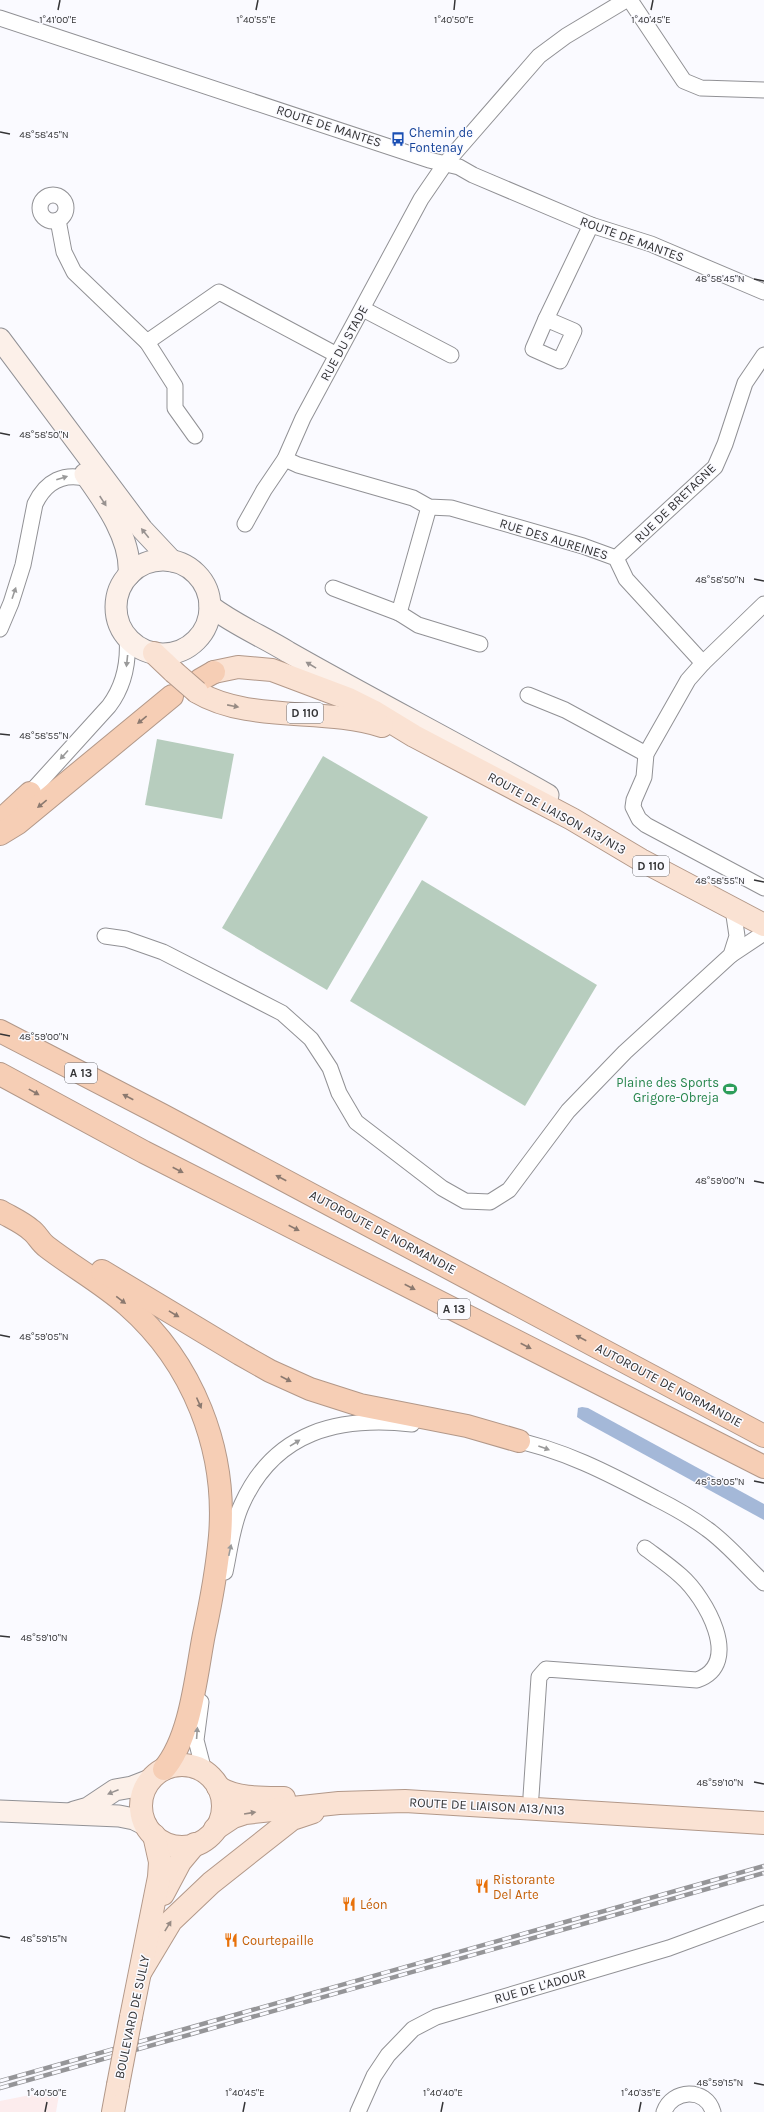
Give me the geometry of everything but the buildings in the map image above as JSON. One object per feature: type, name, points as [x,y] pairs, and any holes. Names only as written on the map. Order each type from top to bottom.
[{"type":"highway","points":[[0,834],[24,819],[172,696]]},
{"type":"highway","points":[[0,820],[10,813],[30,792]]},
{"type":"highway","name":"AUTOROUTE DE NORMANDIE","points":[[0,1031],[169,1118],[764,1436]]},
{"type":"highway","name":"A 13","points":[[0,1074],[144,1152],[764,1467]]},
{"type":"highway","points":[[0,1211],[240,1354],[293,1382],[331,1397],[360,1405],[467,1426],[519,1440]]},
{"type":"highway","points":[[32,1230],[45,1246],[127,1305],[160,1340],[187,1378],[208,1424],[218,1480],[220,1508],[218,1556],[190,1706],[176,1751],[157,1775]]},
{"type":"main road","points":[[0,339],[142,528],[172,561]]},
{"type":"main road","points":[[0,355],[88,479],[106,507],[125,546],[129,559],[129,575]]},
{"type":"main road","points":[[163,560],[172,561],[181,564],[197,574],[207,590],[210,606],[206,626],[194,643],[175,652],[154,653],[144,650],[127,637],[118,620],[116,611],[119,592],[129,575],[144,564],[163,560]]},
{"type":"main road","name":"D 110","points":[[210,606],[254,635],[288,651],[327,675],[562,803],[572,819]]},
{"type":"main road","name":"D 110","points":[[154,653],[174,672],[204,681],[222,704],[251,709],[353,718],[414,736]]},
{"type":"main road","points":[[204,681],[238,667],[252,667],[282,673],[355,702],[414,736]]},
{"type":"main road","name":"ROUTE DE LIAISON A13/N13","points":[[414,736],[572,819],[641,860],[733,909],[762,922]]},
{"type":"main road","points":[[70,1812],[88,1808],[115,1790],[132,1787],[182,1765],[195,1767],[211,1779],[223,1806],[220,1820],[208,1837],[195,1844],[184,1855],[174,1871],[152,1922]]},
{"type":"main road","points":[[152,1922],[160,1868],[150,1830],[143,1817],[141,1804],[144,1792],[157,1775]]},
{"type":"main road","name":"ROUTE DE LIAISON A13/N13","points":[[211,1779],[233,1793],[268,1798],[388,1790],[531,1796],[764,1811]]},
{"type":"main road","name":"ROUTE DE LIAISON A13/N13","points":[[215,1829],[233,1818],[245,1813],[339,1803],[405,1801],[764,1822]]},
{"type":"main road","points":[[141,1971],[171,1921],[211,1883],[292,1819],[339,1803]]},
{"type":"main road","points":[[0,1811],[70,1812],[126,1817],[150,1830],[163,1842],[173,1845],[195,1844]]},
{"type":"main road","name":"BOULEVARD DE SULLY","points":[[114,2112],[131,2017],[152,1922]]},
{"type":"street","points":[[445,164],[522,73],[549,47],[626,0]]},
{"type":"street","points":[[630,0],[684,81],[701,88],[764,90]]},
{"type":"street","name":"ROUTE DE MANTES","points":[[0,18],[458,167],[473,175],[591,225],[651,244],[764,292]]},
{"type":"street","name":"RUE DU STADE","points":[[246,524],[264,490],[285,458],[303,418],[421,199],[445,164]]},
{"type":"street","points":[[58,220],[64,252],[74,272],[147,342],[174,386],[175,408],[195,436]]},
{"type":"street","points":[[546,319],[591,225]]},
{"type":"street","points":[[147,342],[219,292],[337,355]]},
{"type":"street","points":[[363,309],[451,355]]},
{"type":"street","name":"RUE DE BRETAGNE","points":[[616,558],[715,467],[725,444],[745,383],[764,355]]},
{"type":"street","name":"RUE DES AUREINES","points":[[285,458],[305,467],[413,498],[429,507],[451,508],[584,546],[616,558],[626,579],[703,662]]},
{"type":"street","points":[[0,629],[19,578],[35,504],[39,496],[52,482],[62,477],[77,476],[88,479]]},
{"type":"street","points":[[398,613],[429,507]]},
{"type":"street","points":[[333,588],[398,613],[418,625],[480,644]]},
{"type":"street","points":[[764,604],[703,662],[688,680],[646,754],[644,778],[634,800],[633,807],[639,819],[646,825],[764,888]]},
{"type":"street","points":[[0,810],[16,798],[30,792],[109,706],[122,684],[126,667],[127,637]]},
{"type":"street","points":[[528,695],[565,710],[646,754]]},
{"type":"street","points":[[731,955],[737,936],[733,909]]},
{"type":"street","points":[[105,936],[126,939],[163,952],[282,1013],[311,1039],[330,1068],[339,1093],[356,1122],[442,1188],[464,1201],[490,1202],[509,1190],[568,1110],[625,1052],[731,955],[761,935],[762,922]]},
{"type":"street","points":[[211,1779],[197,1747],[197,1730],[234,1527],[241,1505],[267,1465],[282,1452],[305,1437],[334,1425],[352,1422],[408,1424],[453,1429],[519,1440],[561,1454],[607,1473],[691,1518],[718,1537],[764,1583]]},
{"type":"street","points":[[531,1796],[539,1677],[546,1669],[697,1680],[706,1677],[718,1664],[721,1644],[707,1610],[682,1577],[645,1548]]},
{"type":"street","name":"RUE DE L'ADOUR","points":[[358,2112],[374,2076],[388,2054],[413,2029],[436,2017],[656,1952],[764,1913]]},
{"type":"street","points":[[664,2112],[669,2103],[675,2097],[683,2094],[692,2094],[707,2101],[713,2112]]},
{"type":"shaded area","points":[[60,2089],[56,2112],[0,2112],[0,2101]]},
{"type":"green space","points":[[157,739],[234,754],[222,819],[145,805]]},
{"type":"green space","points":[[323,756],[428,817],[327,990],[222,928]]},
{"type":"green space","points":[[422,880],[597,985],[525,1106],[350,1001]]},
{"type":"water","points":[[578,1408],[588,1408],[764,1504],[764,1520],[583,1421],[577,1417]]},
{"type":"railway","points":[[0,2081],[764,1866]]},
{"type":"railway","points":[[0,2088],[764,1873]]},
{"type":"place","name":"Chemin de Fontenay","points":[[398,139]]},
{"type":"place","name":"Plaine des Sports Grigore-Obreja","points":[[730,1089]]},
{"type":"place","name":"Ristorante Del Arte","points":[[482,1886]]},
{"type":"place","name":"Léon","points":[[349,1904]]},
{"type":"place","name":"Courtepaille","points":[[231,1940]]}]
